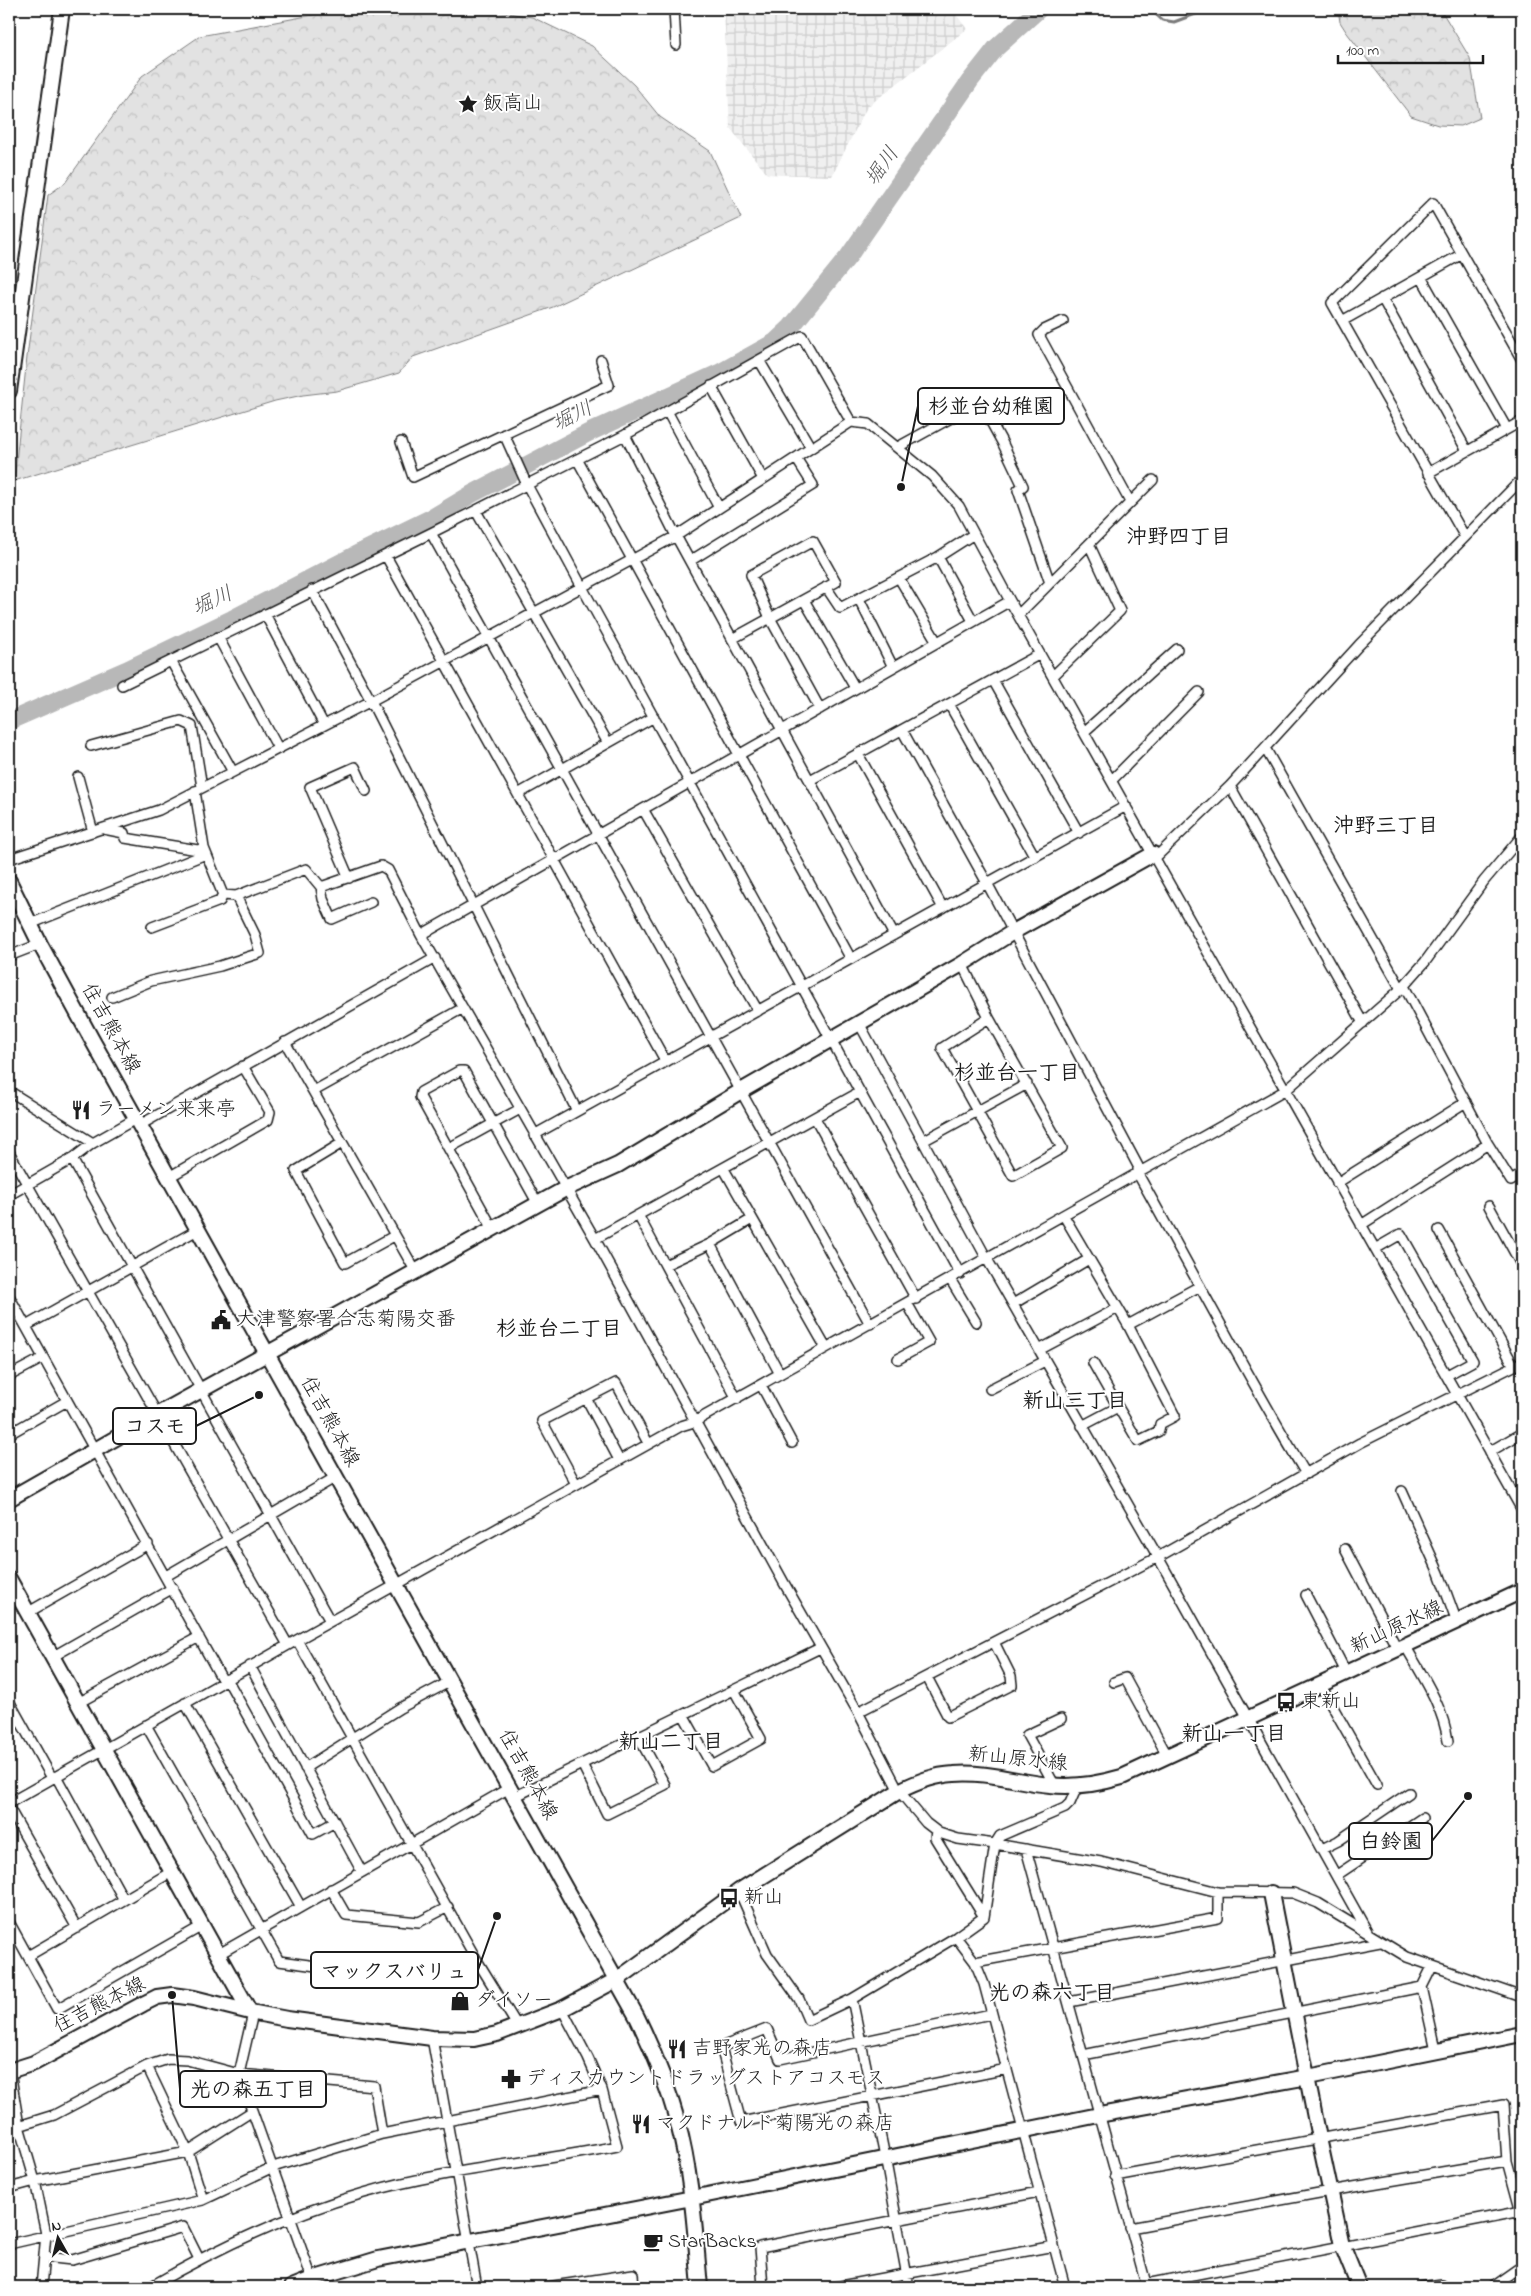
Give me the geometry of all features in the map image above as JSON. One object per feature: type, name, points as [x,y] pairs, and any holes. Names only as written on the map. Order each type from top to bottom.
[{"type":"main road","points":[[9,391],[62,9]]},
{"type":"main road","points":[[9,1499],[158,1414],[565,1189],[618,1165],[741,1091],[962,964],[1013,932],[1154,856]]},
{"type":"main road","name":"住吉熊本線","points":[[9,882],[40,944],[618,1979],[653,2049],[677,2121],[692,2198],[700,2287]]},
{"type":"main road","points":[[9,1579],[251,2012]]},
{"type":"main road","name":"新山原水線","points":[[618,1979],[739,1891],[899,1791],[926,1778],[954,1774],[983,1774],[1055,1786],[1103,1783],[1168,1757],[1522,1592]]},
{"type":"main road","points":[[1271,1893],[1342,2245],[1359,2287]]},
{"type":"main road","name":"住吉熊本線","points":[[9,2071],[34,2063],[158,1997],[172,1995],[194,1998],[251,2012],[432,2038],[474,2039],[518,2027],[562,2009],[618,1979]]},
{"type":"main road","points":[[292,2287],[313,2283],[378,2259],[470,2240],[692,2198],[885,2157],[1099,2115],[1308,2077],[1522,2034]]},
{"type":"street","points":[[674,9],[676,45]]},
{"type":"street","points":[[1465,537],[1332,303],[1433,203],[1522,360]]},
{"type":"street","points":[[1342,321],[1462,254]]},
{"type":"street","points":[[1421,277],[1507,429]]},
{"type":"street","points":[[1382,298],[1467,451]]},
{"type":"street","points":[[1063,321],[1044,330],[1039,336],[1130,502]]},
{"type":"street","points":[[122,685],[577,460],[802,336],[851,422]]},
{"type":"street","points":[[401,442],[413,477],[609,384],[600,360]]},
{"type":"street","points":[[759,360],[810,448]]},
{"type":"street","points":[[711,386],[763,479]]},
{"type":"street","points":[[898,447],[980,402],[1023,486],[1018,490],[1050,583]]},
{"type":"street","points":[[667,411],[719,508]]},
{"type":"street","points":[[1428,474],[1522,421]]},
{"type":"street","points":[[9,859],[159,810],[371,701],[676,536],[851,422],[868,424],[932,476],[959,506],[1010,601],[1522,1510]]},
{"type":"street","points":[[504,434],[527,484],[582,587],[960,1274]]},
{"type":"street","points":[[625,435],[676,536],[894,935]]},
{"type":"street","points":[[690,560],[813,485],[796,458]]},
{"type":"street","points":[[577,460],[851,959]]},
{"type":"street","points":[[1018,614],[1153,480]]},
{"type":"street","points":[[1154,856],[1230,786],[1359,645],[1522,480]]},
{"type":"street","points":[[476,511],[608,743]]},
{"type":"street","points":[[432,533],[870,1324]]},
{"type":"street","points":[[826,587],[840,608],[938,557],[974,534]]},
{"type":"street","points":[[732,638],[770,618],[804,600],[836,582],[813,541],[751,575],[770,618],[820,709]]},
{"type":"street","points":[[1053,676],[1120,611],[1089,544]]},
{"type":"street","points":[[386,556],[666,1062]]},
{"type":"street","points":[[938,557],[973,622]]},
{"type":"street","points":[[899,578],[936,642]]},
{"type":"street","points":[[312,590],[371,701],[472,906],[577,1111]]},
{"type":"street","points":[[859,599],[893,667]]},
{"type":"street","points":[[804,600],[855,688]]},
{"type":"street","points":[[422,935],[1010,601]]},
{"type":"street","points":[[265,614],[324,725]]},
{"type":"street","points":[[218,637],[278,748]]},
{"type":"street","points":[[1084,732],[1177,649]]},
{"type":"street","points":[[810,780],[1040,654]]},
{"type":"street","points":[[171,661],[233,772]]},
{"type":"street","points":[[993,680],[1079,833]]},
{"type":"street","points":[[1112,780],[1199,692]]},
{"type":"street","points":[[949,704],[1036,857]]},
{"type":"street","points":[[518,794],[654,717]]},
{"type":"street","points":[[92,746],[181,721],[192,726],[205,851],[223,896]]},
{"type":"street","points":[[902,730],[988,883],[1138,1166],[1138,1174],[1229,1337],[1244,1368],[1306,1474]]},
{"type":"street","points":[[1265,748],[1402,988],[1488,1144],[1511,1181],[1522,1174]]},
{"type":"street","points":[[858,754],[943,908]]},
{"type":"street","points":[[349,878],[310,787],[355,767],[366,791]]},
{"type":"street","points":[[78,777],[93,832]]},
{"type":"street","points":[[1230,786],[1363,1024]]},
{"type":"street","points":[[534,1135],[1126,806]]},
{"type":"street","points":[[643,809],[758,1011]]},
{"type":"street","points":[[104,829],[124,833],[125,838],[205,851]]},
{"type":"street","points":[[9,1803],[648,1443],[681,1426],[694,1422],[737,1399],[1286,1090],[1402,988],[1425,962],[1484,881],[1522,836]]},
{"type":"street","points":[[30,924],[205,851]]},
{"type":"street","points":[[321,887],[380,866],[388,870],[422,935],[534,1135],[595,1239],[694,1422],[820,1648],[858,1712],[899,1791],[926,1823],[936,1830],[958,1839],[1101,1862],[1218,1892],[1293,1894],[1318,1903],[1407,1957],[1522,1997]]},
{"type":"street","points":[[223,896],[236,896],[306,869],[321,887],[323,899],[332,919],[371,902]]},
{"type":"street","points":[[152,927],[220,901],[223,896]]},
{"type":"street","points":[[112,997],[151,981],[220,966],[260,953],[255,935],[236,896]]},
{"type":"street","points":[[173,908],[177,917]]},
{"type":"street","points":[[9,956],[40,944]]},
{"type":"street","points":[[9,1195],[72,1160],[93,1143],[244,1066],[436,958]]},
{"type":"street","points":[[962,964],[989,1018],[1062,1148],[1013,1176],[942,1048],[989,1018]]},
{"type":"street","points":[[314,1091],[463,1008]]},
{"type":"street","points":[[859,1023],[987,1259],[1158,1557],[1368,1933]]},
{"type":"street","points":[[285,1042],[416,1272]]},
{"type":"street","points":[[170,1177],[268,1120],[270,1112],[244,1066]]},
{"type":"street","points":[[494,1229],[420,1097],[421,1092],[459,1071],[464,1071],[538,1204]]},
{"type":"street","points":[[923,1141],[1027,1084]]},
{"type":"street","points":[[9,1091],[93,1143]]},
{"type":"street","points":[[595,1239],[860,1092]]},
{"type":"street","points":[[1337,1183],[1466,1102]]},
{"type":"street","points":[[449,1148],[520,1109]]},
{"type":"street","points":[[815,1118],[916,1299]]},
{"type":"street","points":[[342,1143],[296,1171],[345,1263],[394,1236]]},
{"type":"street","points":[[1361,1225],[1488,1144]]},
{"type":"street","points":[[9,1152],[288,1645]]},
{"type":"street","points":[[72,1160],[330,1621]]},
{"type":"street","points":[[724,1169],[826,1348]]},
{"type":"street","points":[[1489,1206],[1522,1266]]},
{"type":"street","points":[[638,1215],[737,1399]]},
{"type":"street","points":[[1064,1216],[1128,1325],[1175,1416],[1160,1424],[1159,1431],[1138,1440],[1093,1363]]},
{"type":"street","points":[[665,1265],[710,1244],[752,1219]]},
{"type":"street","points":[[26,1326],[200,1230]]},
{"type":"street","points":[[858,1712],[1158,1557],[1360,1443],[1518,1364],[1439,1230]]},
{"type":"street","points":[[1375,1249],[1401,1234],[1474,1361],[1446,1375]]},
{"type":"street","points":[[710,1244],[780,1374]]},
{"type":"street","points":[[1013,1304],[1089,1259]]},
{"type":"street","points":[[950,1279],[976,1322]]},
{"type":"street","points":[[1128,1325],[1200,1286]]},
{"type":"street","points":[[9,1296],[13,1313],[26,1326],[199,1637],[313,1834],[335,1822]]},
{"type":"street","points":[[898,1359],[929,1342],[907,1304]]},
{"type":"street","points":[[1039,1350],[1118,1308]]},
{"type":"street","points":[[9,1376],[43,1358]]},
{"type":"street","points":[[990,1389],[1045,1361]]},
{"type":"street","points":[[576,1484],[542,1422],[616,1383],[648,1443]]},
{"type":"street","points":[[761,1385],[792,1443]]},
{"type":"street","points":[[586,1398],[619,1460]]},
{"type":"street","points":[[9,1434],[67,1401]]},
{"type":"street","points":[[1082,1426],[1118,1406]]},
{"type":"street","points":[[1489,1452],[1522,1433]]},
{"type":"street","points":[[166,1576],[336,1477]]},
{"type":"street","points":[[1402,1491],[1439,1573],[1457,1622]]},
{"type":"street","points":[[27,1613],[148,1544]]},
{"type":"street","points":[[1345,1549],[1402,1649],[1437,1703],[1446,1727],[1448,1741]]},
{"type":"street","points":[[52,1657],[173,1588]]},
{"type":"street","points":[[1306,1595],[1347,1674]]},
{"type":"street","points":[[78,1703],[199,1637]]},
{"type":"street","points":[[297,1640],[475,1957],[518,2027]]},
{"type":"street","points":[[927,1677],[948,1717],[1012,1685],[1011,1676],[994,1642]]},
{"type":"street","points":[[219,1954],[412,1843],[514,1792],[582,1764],[684,1716],[820,1648]]},
{"type":"street","points":[[250,1666],[362,1872]]},
{"type":"street","points":[[1114,1682],[1125,1678],[1168,1757]]},
{"type":"street","points":[[306,1768],[352,1738],[451,1681]]},
{"type":"street","points":[[1321,1686],[1377,1785]]},
{"type":"street","points":[[684,1716],[712,1766],[761,1738],[734,1690]]},
{"type":"street","points":[[9,1701],[124,1900]]},
{"type":"street","points":[[185,1703],[301,1907]]},
{"type":"street","points":[[1055,1786],[1028,1735],[1062,1719]]},
{"type":"street","points":[[146,1725],[279,1961],[428,1981],[475,1957]]},
{"type":"street","points":[[582,1764],[607,1814],[665,1785],[638,1736]]},
{"type":"street","points":[[739,1891],[766,1954],[799,1999],[808,2020],[852,1999],[956,1938],[984,1917],[995,1844],[1000,1836],[1065,1808],[1070,1803],[1077,1786]]},
{"type":"street","points":[[1322,1850],[1409,1793]]},
{"type":"street","points":[[9,1808],[77,1928]]},
{"type":"street","points":[[1337,1875],[1422,1818]]},
{"type":"street","points":[[936,1830],[935,1838],[984,1917]]},
{"type":"street","points":[[1026,1849],[1069,2002],[1115,2176],[1146,2286],[1342,2245],[1522,2213],[1507,2161],[1503,2106],[1115,2176]]},
{"type":"street","points":[[28,1956],[172,1871]]},
{"type":"street","points":[[331,1889],[346,1915],[419,1922],[448,1907]]},
{"type":"street","points":[[975,1962],[1218,1918],[1218,1892]]},
{"type":"street","points":[[9,1922],[57,2009],[202,1926]]},
{"type":"street","points":[[956,1938],[975,1962],[1007,2069],[1065,2287]]},
{"type":"street","points":[[1069,2002],[1380,1942]]},
{"type":"street","points":[[1432,1967],[1422,1987],[1436,2050]]},
{"type":"street","points":[[1083,2055],[1422,1987]]},
{"type":"street","points":[[852,1999],[885,2157],[909,2287]]},
{"type":"street","points":[[150,2287],[199,2259],[291,2218],[364,2193],[455,2173],[617,2146],[602,2090],[588,2058],[562,2009]]},
{"type":"street","points":[[251,2012],[239,2074],[313,2283]]},
{"type":"street","points":[[991,2014],[780,2059],[767,2029],[721,2047],[741,2122],[1007,2069]]},
{"type":"street","points":[[432,2038],[445,2121],[470,2240],[477,2287]]},
{"type":"street","points":[[9,2129],[54,2115],[147,2066],[168,2059],[187,2060],[239,2074],[374,2086],[382,2134]]},
{"type":"street","points":[[147,2066],[188,2152],[203,2200]]},
{"type":"street","points":[[9,2071],[19,2126],[35,2181],[46,2234],[41,2287]]},
{"type":"street","points":[[9,2244],[46,2234],[203,2200],[273,2167],[382,2134],[602,2090]]},
{"type":"street","points":[[9,2188],[35,2181],[188,2152],[251,2112]]},
{"type":"street","points":[[1130,2228],[1507,2161]]},
{"type":"street","points":[[763,2287],[760,2247],[896,2222],[1039,2192]]},
{"type":"street","points":[[44,2257],[72,2260],[183,2227],[199,2259]]},
{"type":"street","points":[[835,2287],[1054,2246]]},
{"type":"street","points":[[1492,2287],[1522,2266]]},
{"type":"street","points":[[547,2287],[633,2274],[634,2287]]},
{"type":"street","points":[[1420,2287],[1442,2284],[1446,2287]]},
{"type":"shaded area","points":[[724,9],[952,9],[967,29],[867,107],[832,176],[767,174],[730,128]]},
{"type":"green space","points":[[345,9],[484,9],[532,17],[592,46],[634,85],[660,117],[710,151],[741,218],[553,307],[413,357],[399,373],[337,391],[275,401],[14,481],[27,357],[48,195],[65,183],[142,76],[200,36]]},
{"type":"green space","points":[[1338,9],[1430,9],[1444,15],[1470,58],[1480,118],[1461,126],[1438,125],[1411,116],[1347,33],[1340,22]]},
{"type":"waterway","name":"堀川","points":[[9,721],[126,670],[232,619],[435,516],[472,494],[588,433],[719,373],[775,342],[791,327],[848,257],[970,81],[996,48],[1039,9]]},
{"type":"waterway","points":[[1150,9],[1162,20],[1174,22],[1209,9]]},
{"type":"place","name":"飯高山","points":[[468,104]]},
{"type":"place","name":"杉並台幼稚園","points":[[901,487]]},
{"type":"place","name":"ラーメン来来亭","points":[[81,1110]]},
{"type":"place","name":"大津警察署合志菊陽交番","points":[[221,1320]]},
{"type":"place","name":"コスモ","points":[[259,1395]]},
{"type":"place","name":"東新山","points":[[1286,1702]]},
{"type":"place","name":"白鈴園","points":[[1468,1796]]},
{"type":"place","name":"新山","points":[[729,1898]]},
{"type":"place","name":"マックスバリュ","points":[[497,1916]]},
{"type":"place","name":"光の森五丁目","points":[[172,1995]]},
{"type":"place","name":"ダイソー","points":[[460,2001]]},
{"type":"place","name":"吉野家光の森店","points":[[677,2049]]},
{"type":"place","name":"ディスカウントドラッグストアコスモス","points":[[511,2079]]},
{"type":"place","name":"マクドナルド菊陽光の森店","points":[[641,2124]]},
{"type":"place","name":"StarBacks","points":[[653,2242]]},
{"type":"district","name":"沖野四丁目","points":[[1179,538]]},
{"type":"district","name":"沖野三丁目","points":[[1386,827]]},
{"type":"district","name":"杉並台一丁目","points":[[1017,1074]]},
{"type":"district","name":"杉並台二丁目","points":[[559,1330]]},
{"type":"district","name":"新山三丁目","points":[[1075,1402]]},
{"type":"district","name":"新山一丁目","points":[[1234,1735]]},
{"type":"district","name":"新山二丁目","points":[[671,1743]]},
{"type":"district","name":"光の森六丁目","points":[[1052,1994]]}]
